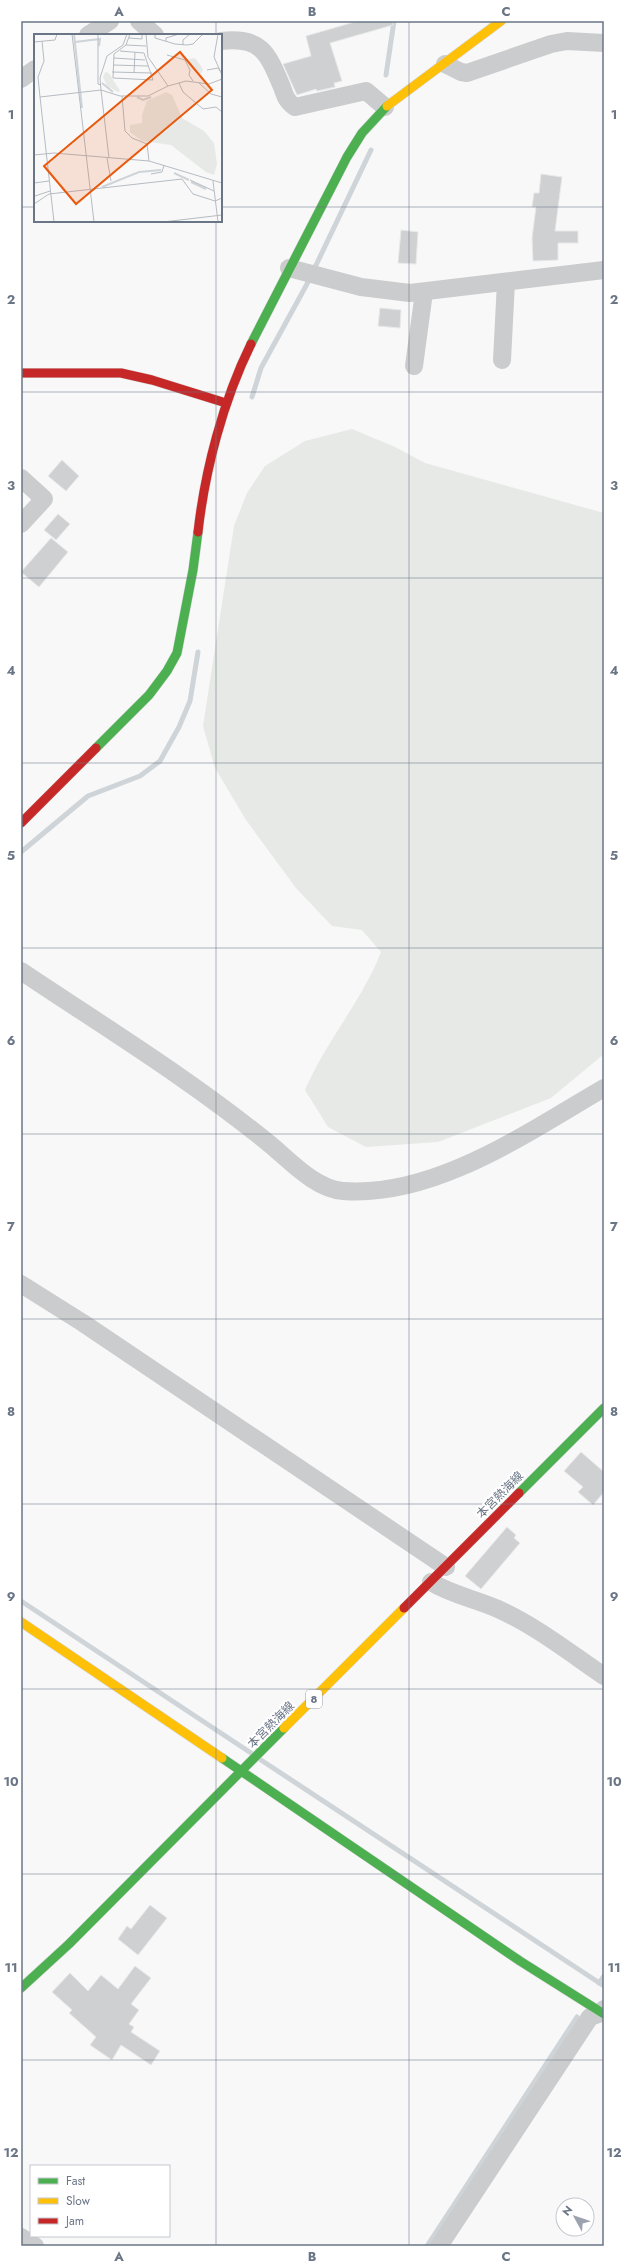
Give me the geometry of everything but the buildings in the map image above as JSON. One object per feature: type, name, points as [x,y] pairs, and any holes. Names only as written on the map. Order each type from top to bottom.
[{"type":"street","points":[[90,34],[110,21]]},
{"type":"street","points":[[139,21],[154,34]]},
{"type":"street","points":[[21,823],[149,695],[167,671],[177,654],[193,570],[201,504],[226,403],[289,268],[347,157],[362,133],[385,107],[501,21]]},
{"type":"street","points":[[222,41],[238,39],[247,41],[261,49],[271,61],[287,101],[295,107],[366,91],[385,107]]},
{"type":"street","points":[[445,64],[461,72],[467,73],[551,44],[567,41],[604,43]]},
{"type":"street","points":[[21,79],[34,70]]},
{"type":"street","points":[[289,268],[361,287],[410,293],[604,270]]},
{"type":"street","points":[[502,360],[506,282]]},
{"type":"street","points":[[414,366],[424,292]]},
{"type":"street","points":[[21,373],[121,373],[152,380],[226,403]]},
{"type":"street","points":[[21,478],[44,499],[21,524]]},
{"type":"street","points":[[21,971],[220,1104],[304,1173],[324,1186],[342,1191],[380,1191],[442,1175],[494,1150],[604,1088]]},
{"type":"street","points":[[21,1284],[83,1323],[446,1567]]},
{"type":"street","name":"本宮熱海線","points":[[21,1988],[69,1944],[604,1408]]},
{"type":"street","points":[[431,1582],[443,1590],[499,1609],[532,1628],[604,1676]]},
{"type":"street","points":[[21,1622],[520,1961],[603,2012]]},
{"type":"street","points":[[439,2246],[590,2016],[603,2012]]},
{"type":"street","points":[[21,2237],[35,2246]]},
{"type":"shaded area","points":[[352,429],[395,447],[425,463],[604,513],[604,1054],[551,1098],[438,1142],[366,1147],[328,1127],[305,1090],[323,1055],[364,987],[381,952],[362,930],[332,926],[296,888],[246,820],[215,768],[203,726],[234,526],[247,493],[265,466],[305,441]]},
{"type":"waterway","points":[[386,75],[394,21]]},
{"type":"waterway","points":[[252,397],[261,368],[307,284],[371,150]]},
{"type":"waterway","points":[[21,852],[88,796],[140,776],[160,761],[179,727],[190,701],[198,652]]},
{"type":"waterway","points":[[21,1601],[251,1753]]},
{"type":"waterway","points":[[261,1760],[604,1986]]},
{"type":"waterway","points":[[599,1983],[604,1976]]},
{"type":"waterway","points":[[427,2246],[577,2017]]},
{"type":"traffic: fast","points":[[251,344],[347,157],[362,133],[387,106]]},
{"type":"traffic: fast","points":[[96,748],[149,695],[167,671],[177,653],[193,570],[198,532]]},
{"type":"traffic: fast","points":[[519,1493],[604,1408]]},
{"type":"traffic: fast","points":[[21,1988],[69,1944],[284,1728]]},
{"type":"traffic: fast","points":[[222,1758],[520,1961],[604,2014]]},
{"type":"traffic: slow","points":[[387,106],[501,21]]},
{"type":"traffic: slow","points":[[284,1728],[404,1608]]},
{"type":"traffic: slow","points":[[21,1622],[222,1758]]},
{"type":"traffic: jam","points":[[198,532],[210,460],[232,389],[251,344]]},
{"type":"traffic: jam","points":[[21,373],[121,373],[152,380],[226,403]]},
{"type":"traffic: jam","points":[[21,823],[96,748]]},
{"type":"traffic: jam","points":[[404,1608],[519,1493]]}]
